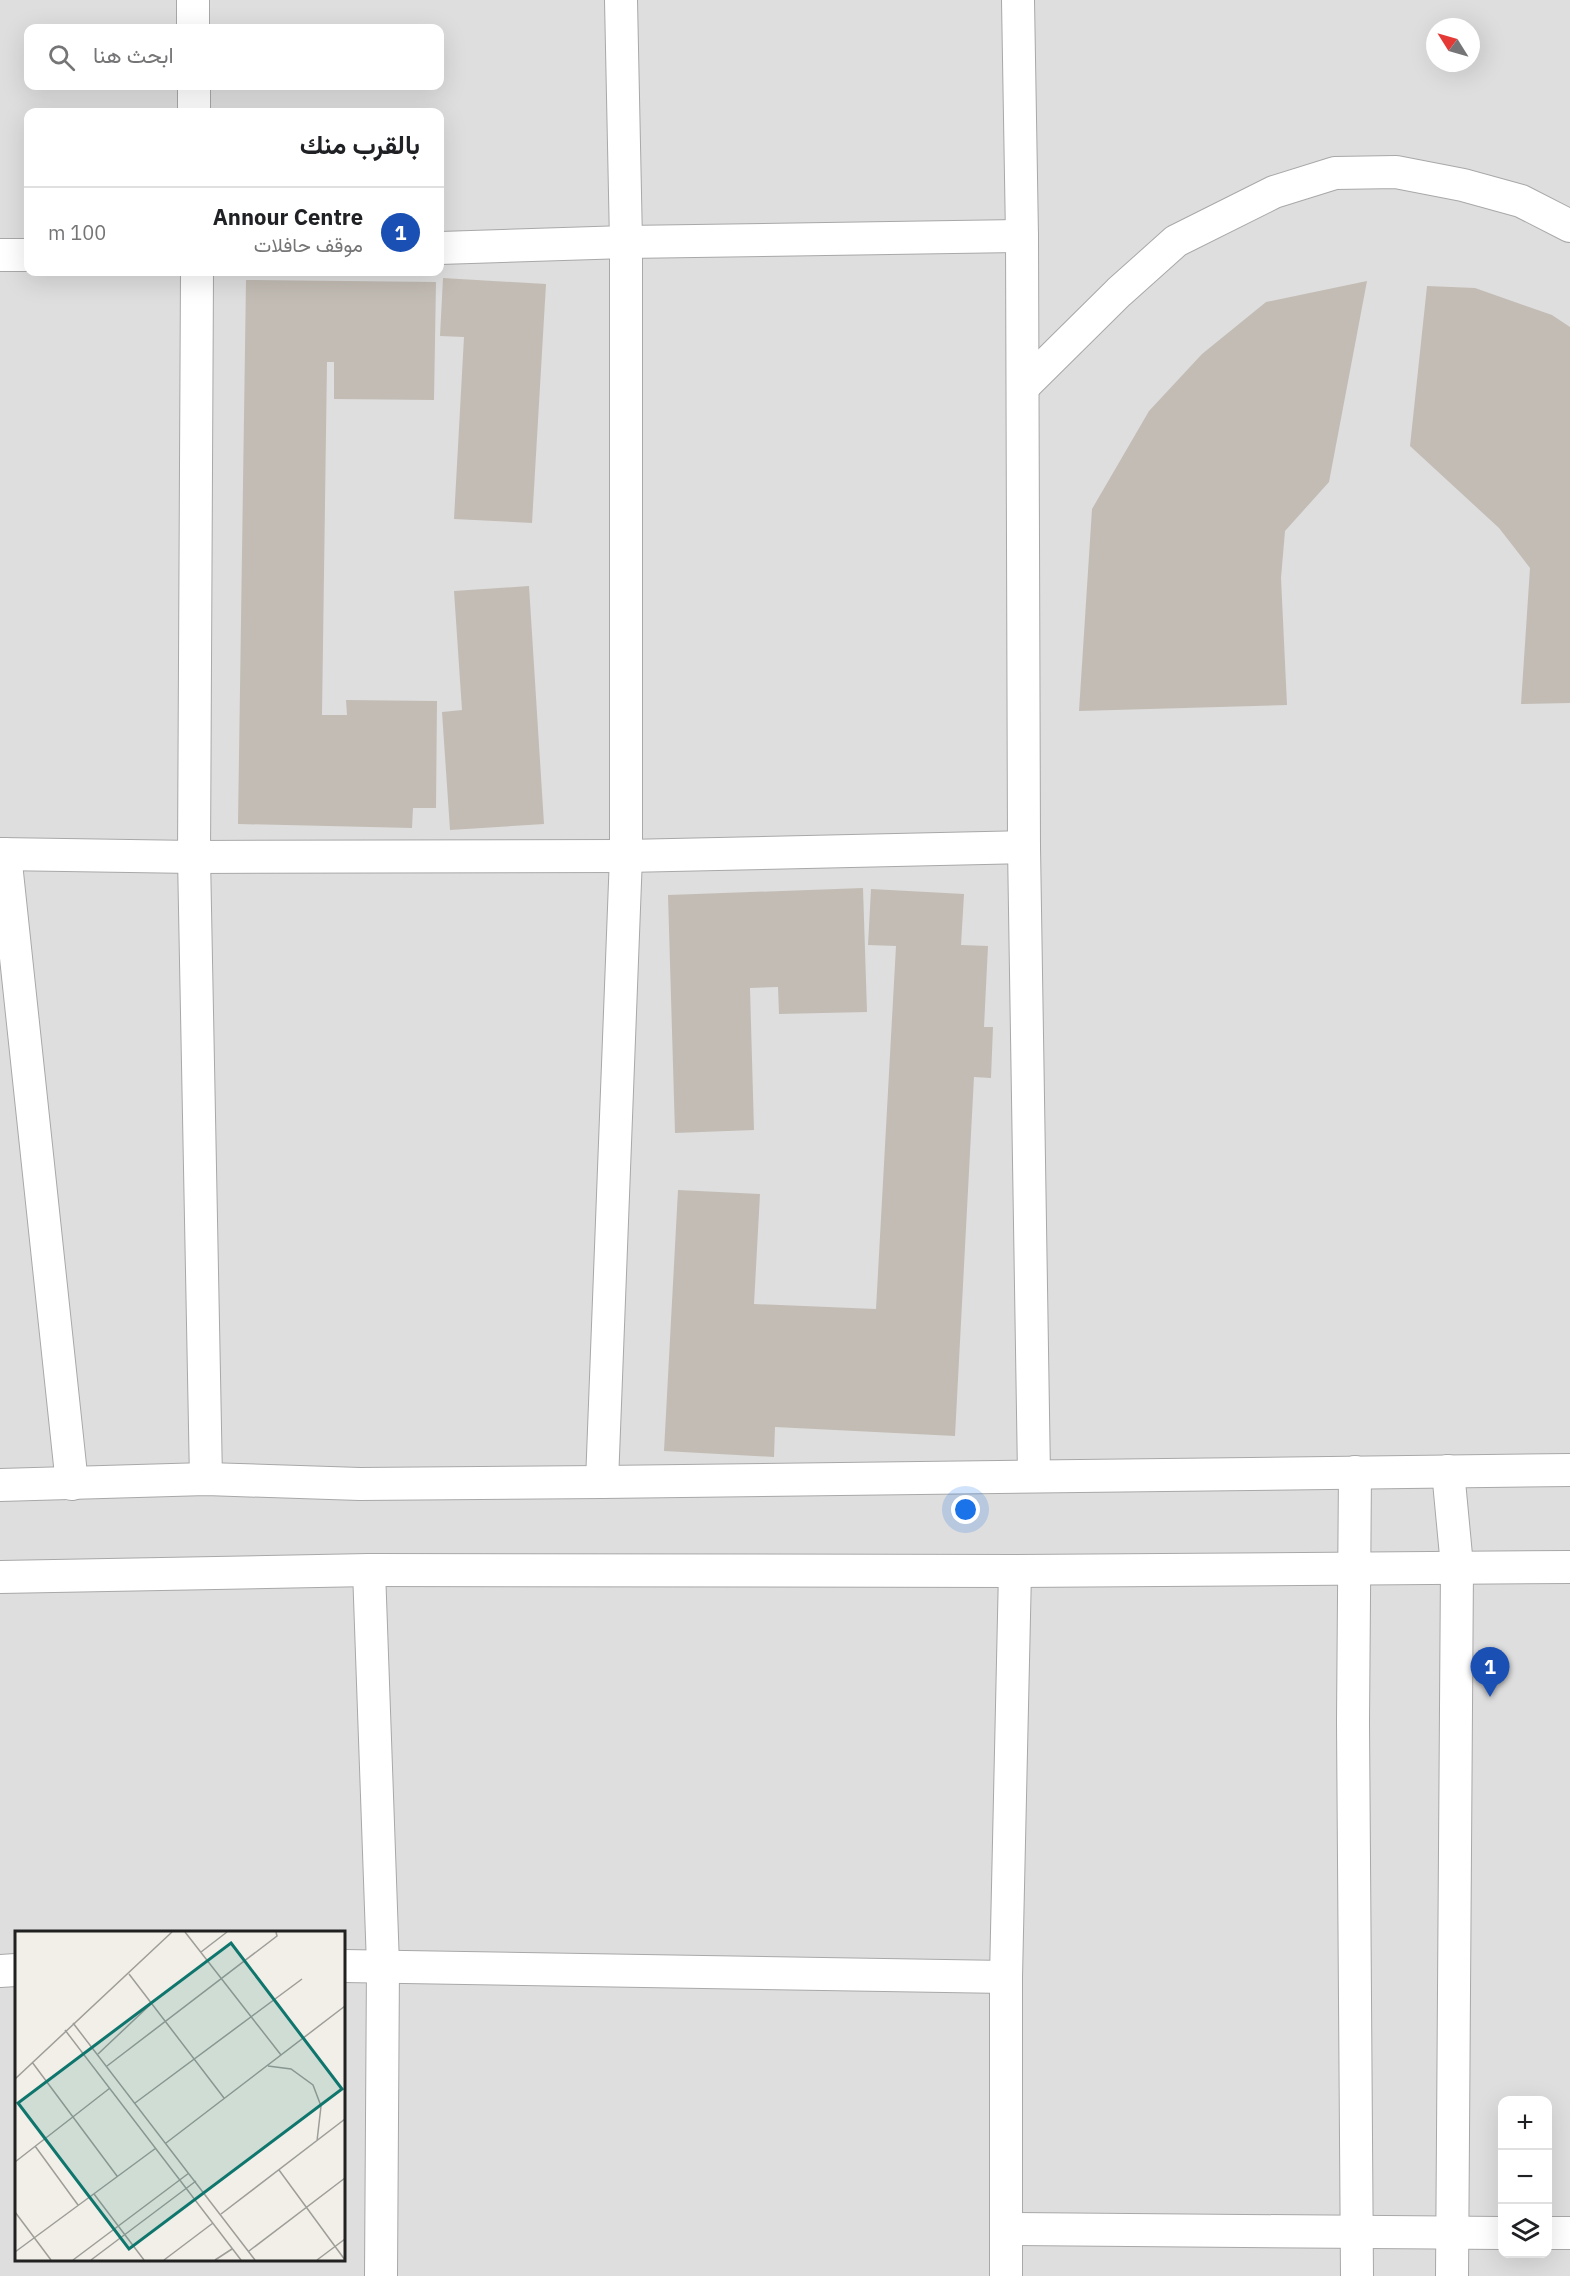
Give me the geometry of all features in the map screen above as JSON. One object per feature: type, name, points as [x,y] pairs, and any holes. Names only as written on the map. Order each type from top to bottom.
[{"type":"street","points":[[193,0],[193,24]]},
{"type":"street","points":[[602,1482],[626,856],[626,242],[621,0]]},
{"type":"street","points":[[1018,0],[1022,236],[1024,847],[1034,1475]]},
{"type":"street","points":[[194,90],[194,108]]},
{"type":"street","points":[[1023,387],[1119,292],[1176,241],[1274,192],[1335,172],[1396,172],[1463,185],[1521,201],[1570,226]]},
{"type":"street","points":[[444,248],[626,242],[1022,236]]},
{"type":"street","points":[[0,255],[24,255]]},
{"type":"street","points":[[197,276],[194,857],[206,1479]]},
{"type":"street","points":[[72,1484],[2,854],[194,857],[626,856],[1024,847]]},
{"type":"street","points":[[0,1485],[206,1479],[360,1484],[1570,1470]]},
{"type":"street","points":[[1448,1471],[1457,1566],[1452,2276]]},
{"type":"street","points":[[1355,1472],[1353,1734],[1357,2276]]},
{"type":"street","points":[[0,1577],[369,1570],[1016,1571],[1356,1569],[1457,1566],[1570,1567]]},
{"type":"street","points":[[369,1570],[383,1965],[381,2276]]},
{"type":"street","points":[[1006,2276],[1006,1977],[1016,1571]]},
{"type":"street","points":[[345,1966],[1006,1977]]},
{"type":"street","points":[[0,1971],[15,1970]]},
{"type":"street","points":[[1007,2229],[1498,2233]]},
{"type":"street","points":[[1552,2233],[1570,2233]]},
{"type":"shaded area","points":[[0,0],[1570,0],[1570,2276],[0,2276]]},
{"type":"building","points":[[443,278],[546,284],[532,523],[454,519],[464,337],[440,336]]},
{"type":"building","points":[[246,280],[436,282],[434,400],[334,399],[334,362],[327,362],[322,715],[347,715],[346,700],[437,701],[436,808],[413,808],[412,828],[238,824]]},
{"type":"building","points":[[1367,281],[1329,482],[1285,531],[1281,578],[1287,705],[1079,711],[1092,509],[1149,411],[1202,354],[1266,302]]},
{"type":"building","points":[[1427,286],[1475,288],[1552,315],[1570,327],[1570,703],[1521,704],[1530,568],[1499,528],[1410,446]]},
{"type":"building","points":[[529,586],[544,824],[450,830],[442,712],[462,710],[454,591]]},
{"type":"building","points":[[863,888],[867,1012],[779,1014],[778,987],[750,988],[754,1130],[675,1133],[668,895]]},
{"type":"building","points":[[871,889],[964,894],[961,945],[988,946],[984,1027],[993,1027],[991,1078],[974,1077],[955,1436],[775,1427],[774,1457],[664,1451],[678,1190],[760,1194],[754,1304],[876,1309],[896,946],[868,945]]},
{"type":"place","name":"Annour Centre","points":[[1490,1697]]}]
